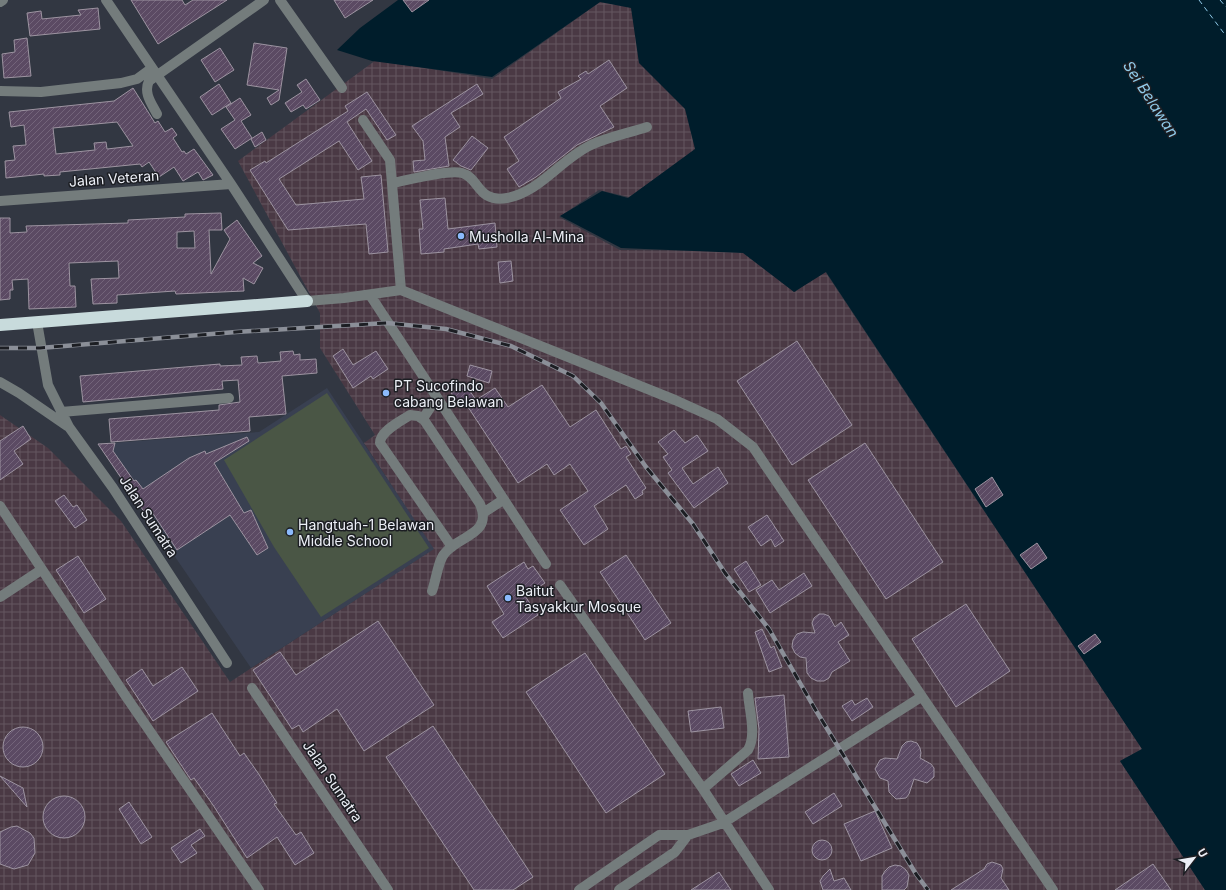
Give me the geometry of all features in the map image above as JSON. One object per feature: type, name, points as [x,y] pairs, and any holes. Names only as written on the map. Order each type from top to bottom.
[{"type":"highway","points":[[0,325],[307,301]]},
{"type":"street","points":[[106,0],[231,184],[307,301],[370,295],[401,290],[717,418],[753,447],[1053,890]]},
{"type":"street","points":[[0,91],[41,92],[121,83],[137,79],[154,71],[264,0]]},
{"type":"street","points":[[280,0],[342,88]]},
{"type":"street","points":[[154,71],[147,83],[146,90],[157,114]]},
{"type":"street","points":[[363,120],[390,160],[401,290]]},
{"type":"street","points":[[393,183],[456,171],[468,176],[484,195],[498,199],[507,198],[525,192],[591,145],[647,127]]},
{"type":"street","name":"Jalan Veteran","points":[[0,201],[231,184]]},
{"type":"street","points":[[370,295],[436,399],[546,564]]},
{"type":"street","name":"Jalan Sumatra","points":[[37,322],[48,385],[69,427],[113,488],[227,664]]},
{"type":"street","points":[[0,382],[69,427]]},
{"type":"street","points":[[61,412],[229,398]]},
{"type":"street","points":[[424,420],[424,417],[436,399]]},
{"type":"street","points":[[432,591],[444,553],[477,530],[482,523],[483,512],[480,504],[424,420],[418,416],[410,415],[383,434],[380,438],[380,443],[452,547]]},
{"type":"street","points":[[483,512],[503,500]]},
{"type":"street","points":[[0,506],[41,570],[259,890]]},
{"type":"street","points":[[0,597],[41,570]]},
{"type":"street","points":[[560,585],[703,789],[723,823],[769,890]]},
{"type":"street","name":"Jalan Sumatra","points":[[252,688],[388,890]]},
{"type":"street","points":[[703,789],[748,750],[752,743],[753,736],[748,693]]},
{"type":"street","points":[[582,889],[659,835],[688,835],[723,823],[921,697]]},
{"type":"street","points":[[619,890],[675,852],[688,835]]},
{"type":"shaded area","points":[[600,2],[632,6],[639,62],[685,107],[698,149],[629,197],[599,190],[559,217],[620,250],[743,251],[795,292],[824,270],[1142,749],[1120,761],[1205,890],[0,890],[0,415],[48,448],[121,521],[230,682],[433,549],[364,443],[375,435],[320,348],[320,313],[238,161],[376,60],[492,79]]},
{"type":"shaded area","name":"Hangtuah-1 Belawan Middle School","points":[[327,388],[434,549],[251,668],[98,444],[259,432]]},
{"type":"green space","points":[[327,393],[429,548],[321,617],[274,547],[224,460]]},
{"type":"water","name":"Sei Belawan","points":[[398,0],[1226,0],[1226,890],[1205,890],[1120,761],[1142,749],[826,272],[794,292],[743,253],[621,248],[560,216],[602,191],[628,198],[695,149],[685,109],[639,63],[631,8],[600,2],[492,77],[372,61],[337,50],[360,28]]},
{"type":"building","points":[[131,0],[182,0],[185,5],[193,0],[227,0],[158,44]]},
{"type":"building","points":[[334,0],[373,0],[345,18]]},
{"type":"building","points":[[403,0],[429,0],[412,12]]},
{"type":"building","points":[[98,8],[100,29],[30,36],[27,13],[41,11],[42,19],[81,15],[78,10]]},
{"type":"building","points":[[27,38],[31,76],[4,78],[2,54],[15,52],[14,40]]},
{"type":"building","points":[[254,43],[287,48],[279,100],[271,105],[267,98],[279,90],[247,85]]},
{"type":"building","points":[[220,48],[234,70],[215,82],[201,60]]},
{"type":"building","points":[[609,60],[627,88],[600,106],[614,127],[577,145],[536,177],[519,187],[507,169],[519,161],[504,137],[561,98],[558,92],[581,79],[578,76],[586,71],[588,74]]},
{"type":"building","points":[[306,79],[320,100],[306,109],[303,105],[291,112],[285,103],[302,92],[297,85]]},
{"type":"building","points":[[219,84],[231,103],[212,115],[200,97]]},
{"type":"building","points":[[477,84],[483,94],[451,113],[460,127],[445,137],[449,166],[414,172],[413,161],[425,160],[423,141],[412,126]]},
{"type":"building","points":[[133,88],[155,123],[158,121],[165,132],[172,128],[177,135],[173,138],[182,152],[184,151],[186,154],[194,149],[213,175],[203,180],[198,172],[183,181],[174,167],[159,177],[149,162],[142,167],[140,164],[60,172],[60,175],[44,176],[44,174],[6,178],[5,161],[15,160],[13,146],[26,145],[24,125],[11,127],[9,112],[114,101]],"holes":[[[117,122],[133,146],[107,149],[106,142],[94,143],[95,150],[56,154],[53,128]]]},
{"type":"building","points":[[367,92],[396,135],[387,140],[366,109],[347,122],[372,161],[358,170],[339,141],[279,179],[296,205],[364,199],[361,177],[381,175],[388,252],[369,254],[366,224],[288,230],[250,170],[265,161],[266,163],[348,111],[345,106]]},
{"type":"building","points":[[240,98],[251,115],[241,121],[252,138],[235,149],[221,129],[235,120],[226,107]]},
{"type":"building","points":[[262,132],[266,140],[255,147],[251,139]]},
{"type":"building","points":[[472,136],[488,148],[471,170],[461,166],[453,160]]},
{"type":"building","points":[[445,198],[448,229],[495,223],[497,247],[479,249],[478,244],[444,249],[444,252],[421,254],[419,229],[423,229],[420,200]]},
{"type":"building","points":[[221,213],[222,230],[209,230],[211,274],[230,239],[224,230],[237,220],[262,256],[253,263],[263,268],[254,284],[243,278],[244,291],[176,294],[175,291],[117,295],[117,303],[93,304],[91,279],[119,278],[118,261],[69,263],[70,286],[75,286],[76,307],[29,309],[28,279],[12,280],[13,290],[10,290],[10,299],[0,300],[0,218],[10,218],[10,233],[27,232],[26,226],[128,223],[128,220],[185,217],[185,214]],"holes":[[[194,231],[195,248],[177,248],[177,232]]]},
{"type":"building","points":[[511,261],[513,281],[500,283],[498,262]]},
{"type":"building","points":[[797,341],[852,425],[792,465],[737,381]]},
{"type":"building","points":[[343,349],[353,365],[376,351],[388,369],[373,379],[371,376],[353,388],[333,356]]},
{"type":"building","points":[[293,351],[294,355],[300,354],[300,360],[316,359],[317,373],[282,376],[286,414],[249,417],[250,431],[111,442],[109,419],[219,410],[219,405],[240,402],[238,380],[222,381],[223,389],[83,402],[80,376],[220,364],[220,366],[242,365],[241,357],[257,356],[258,363],[281,361],[280,352]]},
{"type":"building","points":[[470,365],[492,371],[489,383],[467,376]]},
{"type":"building","points":[[465,384],[476,400],[495,388],[508,407],[542,385],[570,427],[596,410],[621,449],[626,446],[631,454],[626,457],[646,488],[642,491],[643,494],[635,499],[626,485],[594,506],[608,529],[584,545],[560,510],[588,491],[570,464],[554,475],[547,464],[518,483],[466,404],[461,408],[451,393]]},
{"type":"building","points":[[23,426],[31,439],[14,451],[23,464],[0,480],[0,441]]},
{"type":"building","points":[[674,430],[685,443],[697,435],[708,451],[682,468],[693,484],[718,467],[728,483],[694,508],[668,473],[672,470],[663,457],[668,454],[658,442]]},
{"type":"building","points":[[247,437],[249,441],[214,463],[244,513],[251,510],[268,548],[257,555],[230,515],[177,550],[152,512],[147,516],[98,444],[115,443],[113,451],[134,481],[136,480],[143,489],[189,458],[205,451],[206,454]]},
{"type":"building","points":[[865,443],[943,562],[886,599],[808,480]]},
{"type":"building","points":[[992,477],[1003,495],[986,507],[975,489]]},
{"type":"building","points":[[64,495],[73,507],[77,505],[87,520],[75,528],[55,501]]},
{"type":"building","points":[[767,515],[784,541],[775,547],[771,539],[761,546],[748,527]]},
{"type":"building","points":[[1037,543],[1047,558],[1031,569],[1020,555]]},
{"type":"building","points":[[626,555],[671,623],[645,640],[600,572]]},
{"type":"building","points":[[78,556],[106,599],[84,613],[56,570]]},
{"type":"building","points":[[746,561],[761,585],[749,592],[734,569]]},
{"type":"building","points":[[524,562],[528,569],[533,566],[545,583],[525,596],[538,615],[503,638],[492,622],[504,614],[487,586]]},
{"type":"building","points":[[804,573],[812,586],[770,613],[756,590],[772,580],[779,590]]},
{"type":"building","points":[[966,604],[1010,671],[956,707],[912,639]]},
{"type":"building","points":[[819,614],[829,616],[835,627],[841,622],[849,635],[838,642],[850,661],[832,672],[829,678],[824,681],[817,681],[811,678],[807,673],[806,658],[800,657],[795,653],[792,647],[793,640],[797,634],[803,632],[815,633],[812,623],[814,618]]},
{"type":"building","points":[[378,621],[434,705],[364,751],[337,709],[303,732],[299,725],[292,729],[253,670],[280,652],[296,675]]},
{"type":"building","points":[[762,629],[771,648],[774,646],[782,667],[769,672],[755,632]]},
{"type":"building","points":[[1095,634],[1101,642],[1084,654],[1078,646]]},
{"type":"building","points":[[585,653],[665,774],[606,813],[526,692]]},
{"type":"building","points":[[182,667],[198,691],[153,721],[126,680],[142,669],[153,686]]},
{"type":"building","points":[[784,695],[789,757],[758,759],[759,729],[755,698]]},
{"type":"building","points":[[867,698],[873,707],[852,721],[842,706],[852,700],[855,705]]},
{"type":"building","points":[[721,707],[724,728],[691,732],[688,711]]},
{"type":"building","points":[[212,713],[240,756],[244,753],[258,773],[277,803],[274,804],[296,835],[301,832],[314,853],[295,865],[277,837],[247,858],[213,805],[194,778],[191,780],[166,742]]},
{"type":"building","points":[[433,726],[533,877],[513,890],[474,890],[386,757]]},
{"type":"building","points":[[27,727],[34,730],[40,736],[43,747],[42,755],[34,764],[27,767],[19,767],[12,764],[4,755],[3,743],[6,736],[15,728]]},
{"type":"building","points":[[911,741],[917,743],[920,748],[920,758],[931,764],[934,768],[934,777],[927,783],[914,779],[909,794],[906,798],[896,799],[889,792],[888,781],[880,778],[875,769],[880,760],[885,758],[897,759],[902,746],[906,742]]},
{"type":"building","points":[[753,760],[761,773],[739,786],[731,774]]},
{"type":"building","points":[[0,776],[23,788],[27,807]]},
{"type":"building","points":[[834,793],[842,806],[813,824],[805,812]]},
{"type":"building","points":[[64,796],[79,802],[85,817],[79,832],[64,838],[49,832],[43,817],[49,802]]},
{"type":"building","points":[[129,802],[152,837],[141,844],[119,809]]},
{"type":"building","points":[[875,811],[892,848],[861,861],[844,824]]},
{"type":"building","points":[[17,826],[30,833],[34,838],[35,853],[28,865],[14,869],[0,864],[0,832]]},
{"type":"building","points":[[200,829],[205,836],[191,845],[197,853],[181,863],[171,848]]},
{"type":"building","points":[[818,840],[826,840],[832,846],[832,854],[826,860],[818,860],[812,854],[812,846]]},
{"type":"building","points":[[992,862],[1001,865],[1003,869],[1001,878],[1009,890],[951,890],[984,869],[987,864]]},
{"type":"building","points":[[1153,864],[1171,890],[1115,890]]},
{"type":"building","points":[[895,865],[901,866],[909,875],[907,887],[904,890],[882,890],[882,876],[889,867]]},
{"type":"building","points":[[830,869],[834,881],[844,878],[851,890],[823,890],[820,881]]},
{"type":"building","points":[[719,872],[731,890],[691,890]]},
{"type":"ferry route","points":[[1199,0],[1226,36]]},
{"type":"ferry route","points":[[1220,0],[1226,7]]},
{"type":"railway","points":[[0,348],[40,348],[236,332],[387,323],[446,329],[511,346],[573,376],[601,403],[646,467],[693,524],[725,573],[769,629],[815,709],[916,874],[928,890]]},
{"type":"place","name":"Musholla Al-Mina","points":[[461,236]]},
{"type":"place","name":"PT Sucofindo cabang Belawan","points":[[386,393]]},
{"type":"place","name":"Hangtuah-1 Belawan Middle School","points":[[290,532]]},
{"type":"place","name":"Baitut Tasyakkur Mosque","points":[[508,598]]}]
